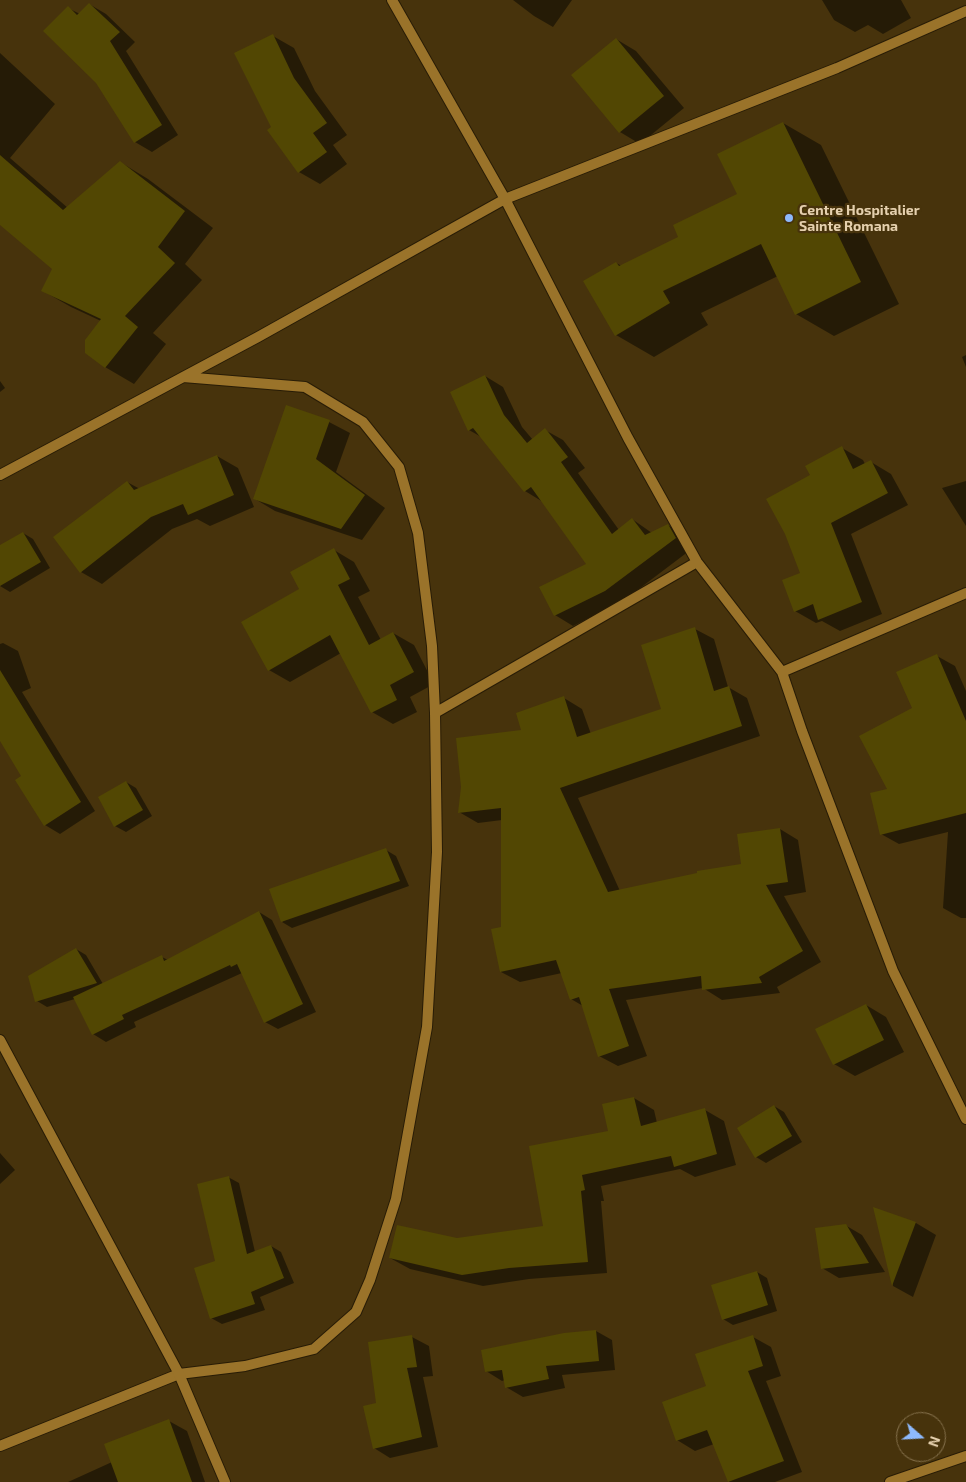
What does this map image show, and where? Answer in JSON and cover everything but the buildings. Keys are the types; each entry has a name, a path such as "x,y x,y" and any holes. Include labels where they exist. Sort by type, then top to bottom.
{"street":[{"path":"392,0 506,199 628,438 697,562 782,672 802,731 893,971 966,1119"},
{"path":"0,475 267,333 506,199 837,68 966,11"},
{"path":"0,1446 179,1374 245,1366 314,1349 356,1312 370,1280 396,1199 428,1027 437,852 432,646 418,533 399,467 362,422 305,387 183,377"},
{"path":"435,713 697,562"},
{"path":"782,672 966,593"},
{"path":"0,1040 179,1374 225,1482"},
{"path":"890,1482 966,1456"}],"place":[{"name":"Centre Hospitalier Sainte Romana","path":"789,218"}]}
